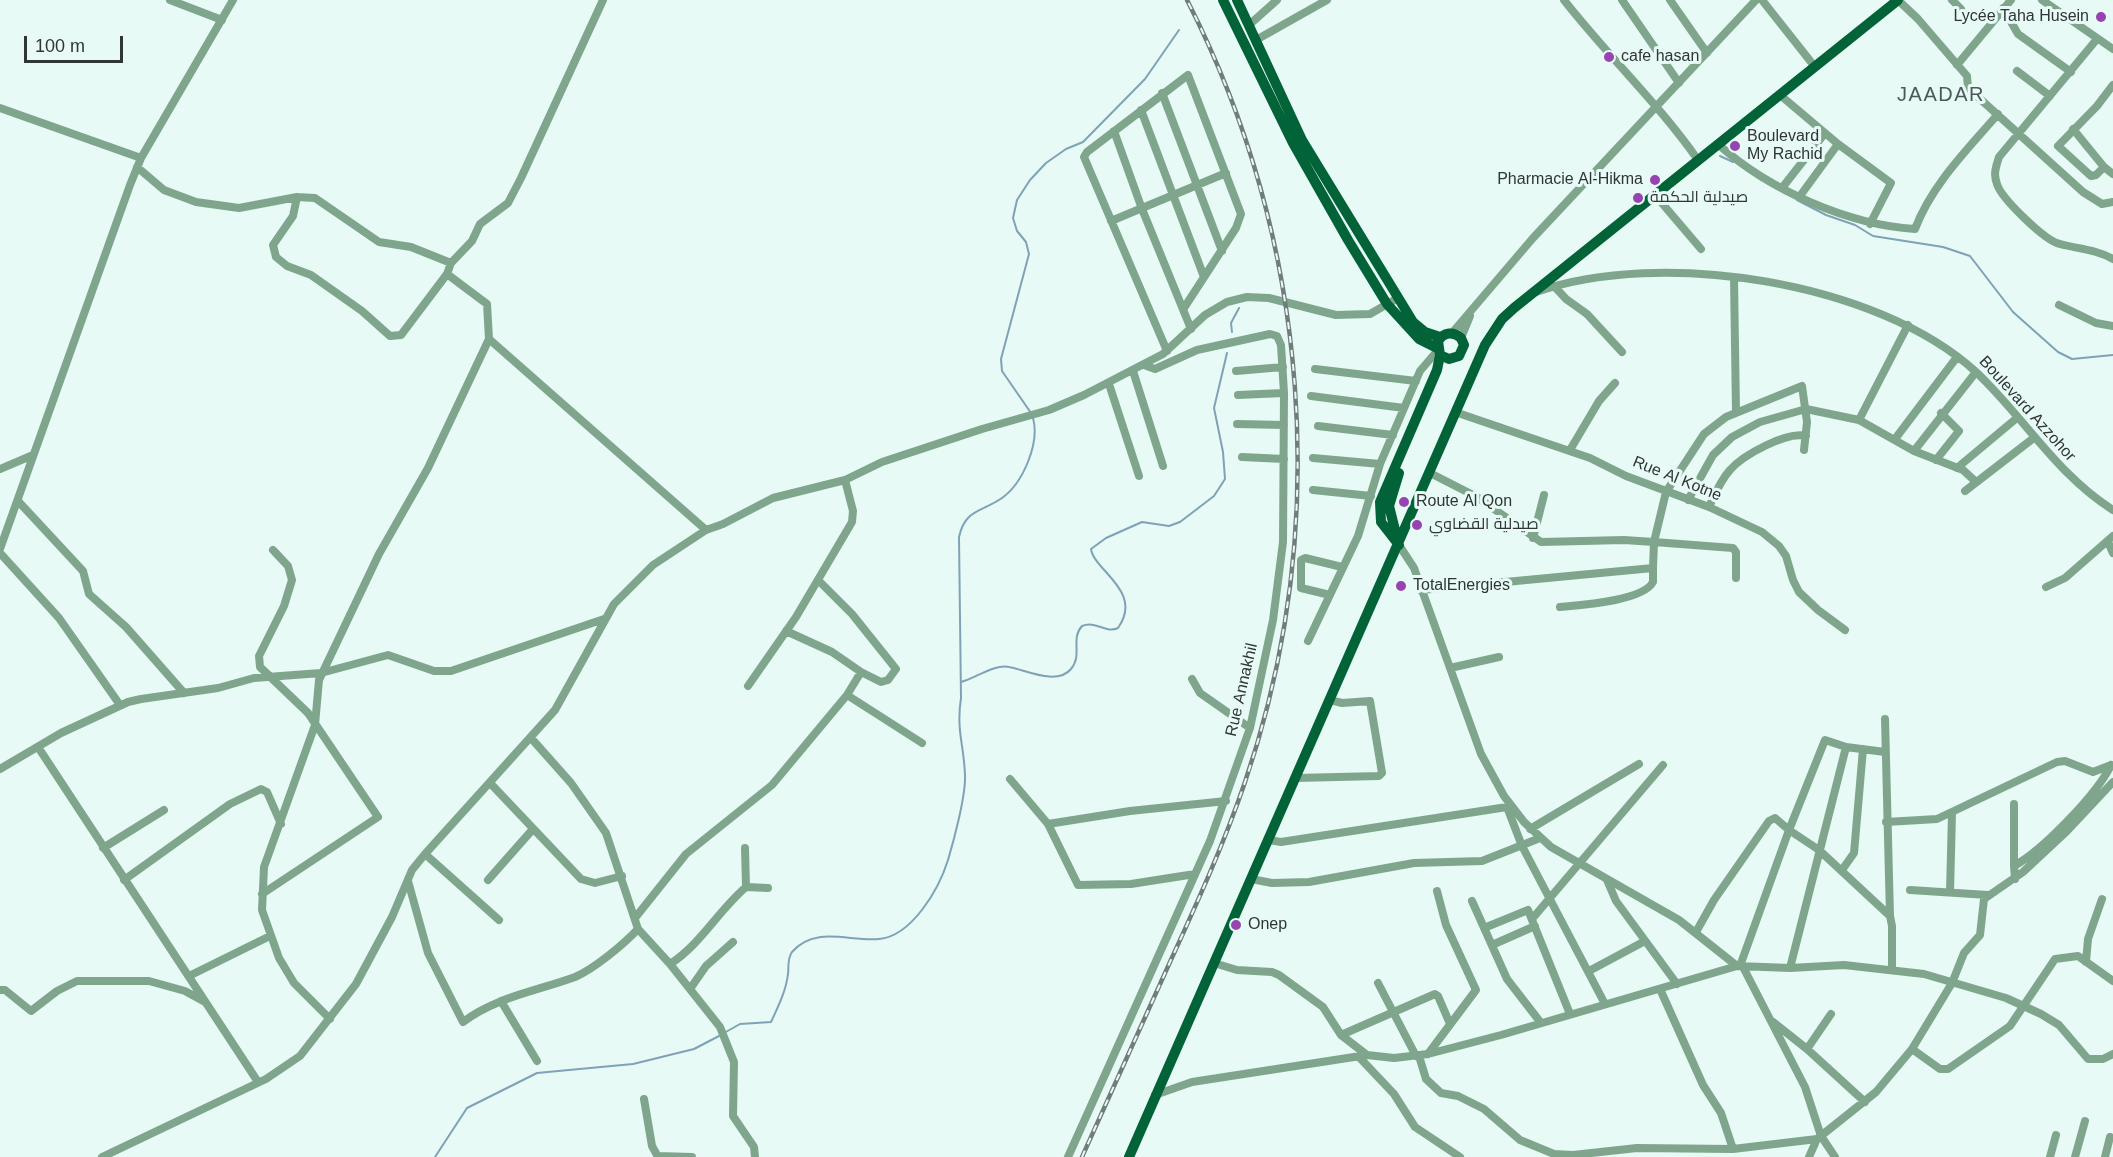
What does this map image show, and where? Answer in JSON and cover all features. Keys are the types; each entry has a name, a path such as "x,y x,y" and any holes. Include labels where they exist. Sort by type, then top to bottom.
{"main road":[{"path":"1223,0 1293,142 1387,304 1419,339 1439,348"},
{"path":"1237,0 1302,140 1413,322 1452,359"},
{"path":"1130,1157 1155,1095 1399,545 1455,412 1485,345 1502,319 1898,0"},
{"path":"1456,335 1464,345 1462,353 1452,359 1443,372 1395,483 1389,506 1399,545 1381,522 1380,502 1437,370 1439,348 1456,335"}],"street":[{"path":"170,0 222,20"},
{"path":"120,705 59,618 0,551 137,167 233,0"},
{"path":"297,197 293,216 273,245 276,257 287,266 311,275 362,311 390,336 401,335 447,274 451,263 471,241 480,224 508,203 603,0"},
{"path":"1248,25 1276,0"},
{"path":"1256,40 1327,0"},
{"path":"1564,0 1599,44 1673,125 1698,160"},
{"path":"1622,0 1679,83"},
{"path":"1670,0 1707,53"},
{"path":"1456,335 1478,303 1533,238 1605,164 1756,0"},
{"path":"1762,0 1815,67"},
{"path":"1898,0 1918,19 1969,78 1968,88 2083,192 2102,204 2113,202"},
{"path":"1952,0 1961,9"},
{"path":"1957,65 2011,0"},
{"path":"2042,0 2113,49"},
{"path":"2003,8 2018,34 2071,72"},
{"path":"2097,39 2019,132 2000,157 1994,173 1997,186 2005,198 2053,241 2088,249 2113,259"},
{"path":"2017,71 2050,96"},
{"path":"1167,351 1084,157 1114,130 1185,75 1190,76 1240,214 1236,228 1184,308"},
{"path":"2104,167 2096,175 2091,176 2058,146 2097,106 2113,85"},
{"path":"1162,93 1199,185 1222,251"},
{"path":"1780,95 1838,144 1891,183 1870,224"},
{"path":"0,108 141,158"},
{"path":"1141,110 1204,277"},
{"path":"1719,145 1746,166 1800,196 1870,224 1916,229 1942,181 1998,114"},
{"path":"2073,129 2104,167 2113,174"},
{"path":"1114,130 1142,209 1191,329"},
{"path":"1782,188 1825,133"},
{"path":"1800,196 1838,144"},
{"path":"137,167 164,190 196,202 239,208 297,197 315,198 379,242 411,247 451,263"},
{"path":"1111,221 1226,173"},
{"path":"1655,195 1701,249"},
{"name":"Boulevard Azzohor","path":"1532,294 1554,286 1654,273 1686,272 1814,292 1908,325 1976,372 2077,485 2113,510"},
{"path":"330,1019 286,971 270,936 262,910 264,867 315,725 316,696 321,673 379,554 428,468 489,339 488,304 447,274"},
{"path":"1734,278 1736,412"},
{"path":"1554,286 1566,299 1587,314 1622,351"},
{"path":"102,1157 115,1154 258,1082 300,1056 356,984 384,934 407,881 425,854 491,784 561,701 604,619 632,584 653,565 706,530 723,525 773,498 845,480 882,462 1025,416 1041,413 1109,384 1167,351 1205,315 1227,302 1247,297 1269,298 1336,315 1370,314 1398,298"},
{"path":"2059,305 2096,323 2113,326"},
{"path":"1858,420 1908,325"},
{"name":"Rue Annakhil","path":"1068,1157 1226,801 1250,728 1273,620 1281,561 1284,393 1280,340 1273,334 1197,350 1155,369 1144,365"},
{"path":"489,339 706,530"},
{"path":"1308,641 1358,536 1380,464 1420,371 1439,348"},
{"path":"1895,439 1957,357"},
{"path":"1236,370 1283,367"},
{"path":"1315,369 1416,381"},
{"path":"1133,371 1163,466"},
{"path":"1914,451 1941,413 1976,372"},
{"path":"1570,450 1599,401 1615,383"},
{"path":"1109,384 1139,476"},
{"path":"1560,607 1605,603 1648,589 1653,582 1654,542 1666,492 1704,434 1736,412 1802,386 1806,409 1804,450"},
{"path":"1238,395 1284,393"},
{"path":"1311,396 1404,408"},
{"path":"1688,500 1713,455 1732,437 1760,422 1806,409 1858,420 1914,451 1957,468 1975,481"},
{"name":"Rue Al Kotne","path":"1455,412 1570,450 1666,492 1709,507 1762,532 1779,546 1786,556 1799,592 1845,630"},
{"path":"1936,460 1959,431 1941,413"},
{"path":"1957,468 2018,417"},
{"path":"1237,424 1284,425"},
{"path":"1318,426 1393,435"},
{"path":"1709,507 1722,481 1738,463 1786,437 1806,436"},
{"path":"1965,491 1975,481 2035,437"},
{"path":"0,470 33,455"},
{"path":"1242,457 1284,459"},
{"path":"1313,458 1380,464"},
{"path":"1430,473 1477,497 1541,542 1624,540 1733,548 1736,552 1736,578"},
{"path":"748,686 819,580 854,519 845,480"},
{"path":"1314,490 1371,496"},
{"path":"1533,538 1544,495"},
{"path":"18,501 83,571 89,594 126,627 184,693"},
{"path":"2111,539 2113,553"},
{"path":"2046,587 2065,578 2111,539"},
{"path":"1399,545 1414,568 1481,754 1508,806 1522,846 1551,897 1605,1004"},
{"path":"262,894 378,817 300,704 261,667 259,656 284,606 292,580 288,566 273,550"},
{"path":"1330,595 1301,588 1301,560 1305,558 1342,567"},
{"path":"1421,590 1653,568"},
{"path":"786,631 832,652 861,672 884,682 896,667 852,614 819,580"},
{"path":"0,769 120,705 141,699 272,677 321,673 388,655 434,671 451,671 604,619"},
{"path":"1450,668 1499,657"},
{"path":"634,918 686,854 772,785 848,694 861,672"},
{"path":"1192,679 1200,693 1250,728"},
{"path":"848,694 922,742"},
{"path":"1296,778 1379,776 1382,773 1370,701 1342,703 1330,700"},
{"path":"1885,719 1886,822 1892,968"},
{"path":"531,738 571,783 606,833 638,929 670,964 720,1028 734,1062 733,1116 754,1147 755,1157"},
{"path":"1740,966 1789,830 1826,740 1846,747 1885,752"},
{"path":"38,747 258,1082"},
{"path":"1790,968 1846,747"},
{"path":"1842,870 1854,853 1863,749"},
{"path":"1886,822 1937,819 2057,762 2065,761 2093,772 2112,763"},
{"path":"2014,866 2049,838 2100,784 2112,763"},
{"path":"1530,829 1639,764"},
{"path":"1492,945 1534,922 1551,897 1663,765"},
{"path":"1010,779 1048,824 1078,885 1131,884 1195,874"},
{"path":"1809,1157 1819,1138 1865,1102 1912,1049 1952,983 1964,953 1980,935 1984,899 1988,894 2015,879 2067,831 2113,782"},
{"path":"491,784 585,882 595,883 622,876"},
{"path":"124,880 230,804 254,791 261,789 267,792 281,824"},
{"path":"1048,824 1130,811 1226,801"},
{"path":"2013,804 2015,879"},
{"path":"1508,806 1539,838 1579,865 1669,914 1740,966 1812,1102 1819,1138 1835,1157"},
{"path":"1269,840 1281,842 1508,806"},
{"path":"103,848 164,810"},
{"path":"1950,892 1952,813"},
{"path":"1696,932 1769,821 1775,818 1819,850 1890,916"},
{"path":"488,880 533,829"},
{"path":"1251,879 1272,883 1309,882 1414,863 1482,861 1539,838"},
{"path":"670,964 689,951 716,916 746,887 746,848"},
{"path":"425,854 499,920"},
{"path":"1607,880 1616,901 1677,984"},
{"path":"407,881 428,953 463,1022 501,1001 577,976 638,929"},
{"path":"746,887 768,888"},
{"path":"1910,890 1988,894"},
{"path":"1421,1055 1450,1024 1476,988 1446,925 1437,891"},
{"path":"2086,962 2088,939 2103,899"},
{"path":"1472,901 1507,979 1541,1023"},
{"path":"1484,928 1525,909 1528,910 1570,1014"},
{"path":"189,976 270,936"},
{"path":"1589,971 1645,941"},
{"path":"690,989 706,966 733,942"},
{"path":"1912,1049 1940,1069 1948,1069 2010,1026 2055,959 2068,955 2078,956 2113,981"},
{"path":"1214,963 1232,969 1279,975 1323,1007 1341,1035 1363,1056 1394,1094 1415,1127 1460,1157"},
{"path":"1155,1095 1192,1082 1336,1062 1363,1056 1394,1058 1421,1055 1740,966 1790,968 1844,965 1892,968 1924,974 1980,989 2023,1005 2059,1025 2088,1059 2099,1060 2113,1054"},
{"path":"0,990 5,990 31,1011 57,991 77,981 148,981 185,991 208,1003"},
{"path":"1378,983 1393,1012 1421,1055 1431,1086 1441,1093 1458,1096 1484,1109 1520,1140 1545,1151 1573,1155 1637,1148 1733,1149 1819,1138"},
{"path":"1660,989 1703,1085 1721,1113 1733,1149"},
{"path":"1341,1035 1436,994 1450,1024"},
{"path":"501,1001 537,1061"},
{"path":"1808,1049 1831,1014"},
{"path":"1770,1020 1808,1049 1865,1102"},
{"path":"644,1099 652,1146 658,1156 692,1157"},
{"path":"2075,1157 2085,1121"},
{"path":"2050,1157 2056,1135"},
{"path":"2105,1157 2109,1137"}],"waterway":[{"path":"1031,413 1002,371 1001,359 1029,254 1026,242 1017,231 1013,218 1017,200 1030,180 1046,163 1066,149 1083,142 1145,79 1179,30"},
{"path":"1720,156 1733,162"},
{"path":"1797,200 1826,215 1855,225 1873,236 1943,247 1970,256 2013,312 2058,352 2072,359 2113,355"},
{"path":"1232,332 1231,323 1239,308"},
{"path":"961,682 991,669 1003,667 1041,676 1065,674 1074,664 1077,636 1082,626 1118,628 1124,615 1125,603 1122,593 1094,557 1091,549 1106,538 1142,522 1169,526 1180,522 1214,496 1225,479 1223,452 1214,408 1227,353"},
{"path":"724,1033 740,1024 771,1022 785,987 790,955 801,944 811,939 833,936 868,939 891,936 913,920 938,884 948,860 965,784 959,719 961,698 959,537 965,521 970,516 995,503 1017,483 1032,450 1035,428 1033,418"},
{"path":"435,1157 467,1108 537,1073 633,1064 694,1049 719,1036"}],"railway":[{"path":"1082,1157 1200,895 1237,805 1273,685 1290,586 1297,486 1295,385 1282,286 1260,188 1228,92 1187,0"}],"place":[{"name":"Lycée Taha Husein","path":"2101,17"},
{"name":"cafe hasan","path":"1609,57"},
{"name":"Boulevard My Rachid","path":"1735,146"},
{"name":"Pharmacie Al-Hikma","path":"1655,180"},
{"name":"صيدلية الحكمة","path":"1638,198"},
{"name":"Route Al Qon","path":"1404,502"},
{"name":"صيدلية القضاوي","path":"1417,525"},
{"name":"TotalEnergies","path":"1401,586"},
{"name":"Onep","path":"1236,925"}],"district":[{"name":"JAADAR","path":"1941,95"}]}
